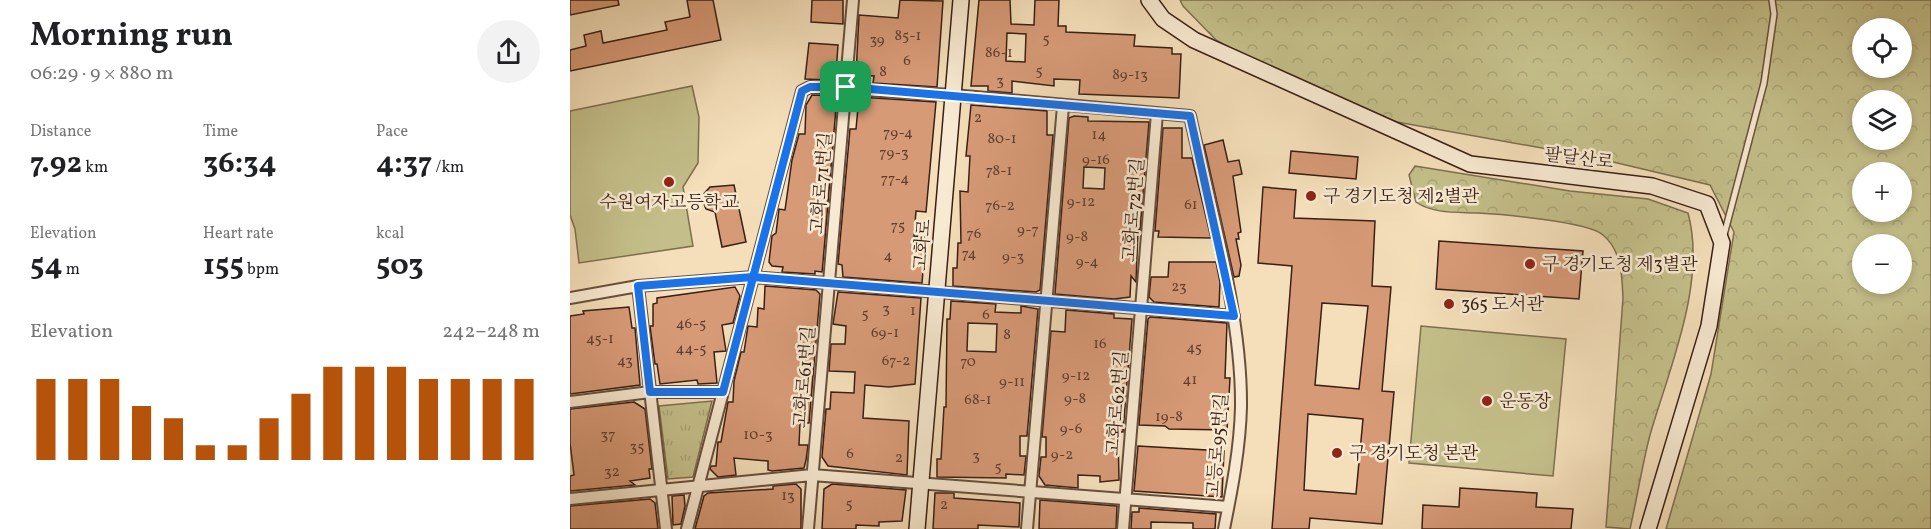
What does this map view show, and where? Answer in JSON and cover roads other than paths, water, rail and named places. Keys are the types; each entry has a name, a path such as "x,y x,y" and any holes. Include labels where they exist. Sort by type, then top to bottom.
{"street":[{"name":"고화로71번길","path":"829,282 853,0"},
{"name":"고화로","path":"917,529 961,0"},
{"name":"팔달산로","path":"1149,0 1163,19 1194,40 1470,164 1652,186 1707,204 1722,243 1709,326 1648,529"},
{"path":"687,529 802,91 810,87 846,87 1157,113"},
{"path":"1027,529 1062,106"},
{"name":"고등로95번길","path":"1157,113 1190,116 1234,316 1241,407 1224,529"},
{"name":"고화로72번길","path":"1141,310 1157,113"},
{"path":"570,298 638,286 753,277 1234,316"},
{"name":"고화로61번길","path":"808,529 829,282"},
{"path":"638,286 666,529"},
{"name":"고화로62번길","path":"1123,529 1141,310"},
{"path":"570,402 650,392 723,392"},
{"path":"570,499 812,474 1228,507"}],"lane":[{"path":"1722,243 1748,153 1764,83 1774,14 1772,0"}],"place":[{"name":"수원여자고등학교","path":"669,182"},
{"name":"구 경기도청 제2별관","path":"1311,196"},
{"name":"구 경기도청 제3별관","path":"1530,264"},
{"name":"365 도서관","path":"1449,304"},
{"name":"운동장","path":"1487,401"},
{"name":"구 경기도청 본관","path":"1337,453"}]}
